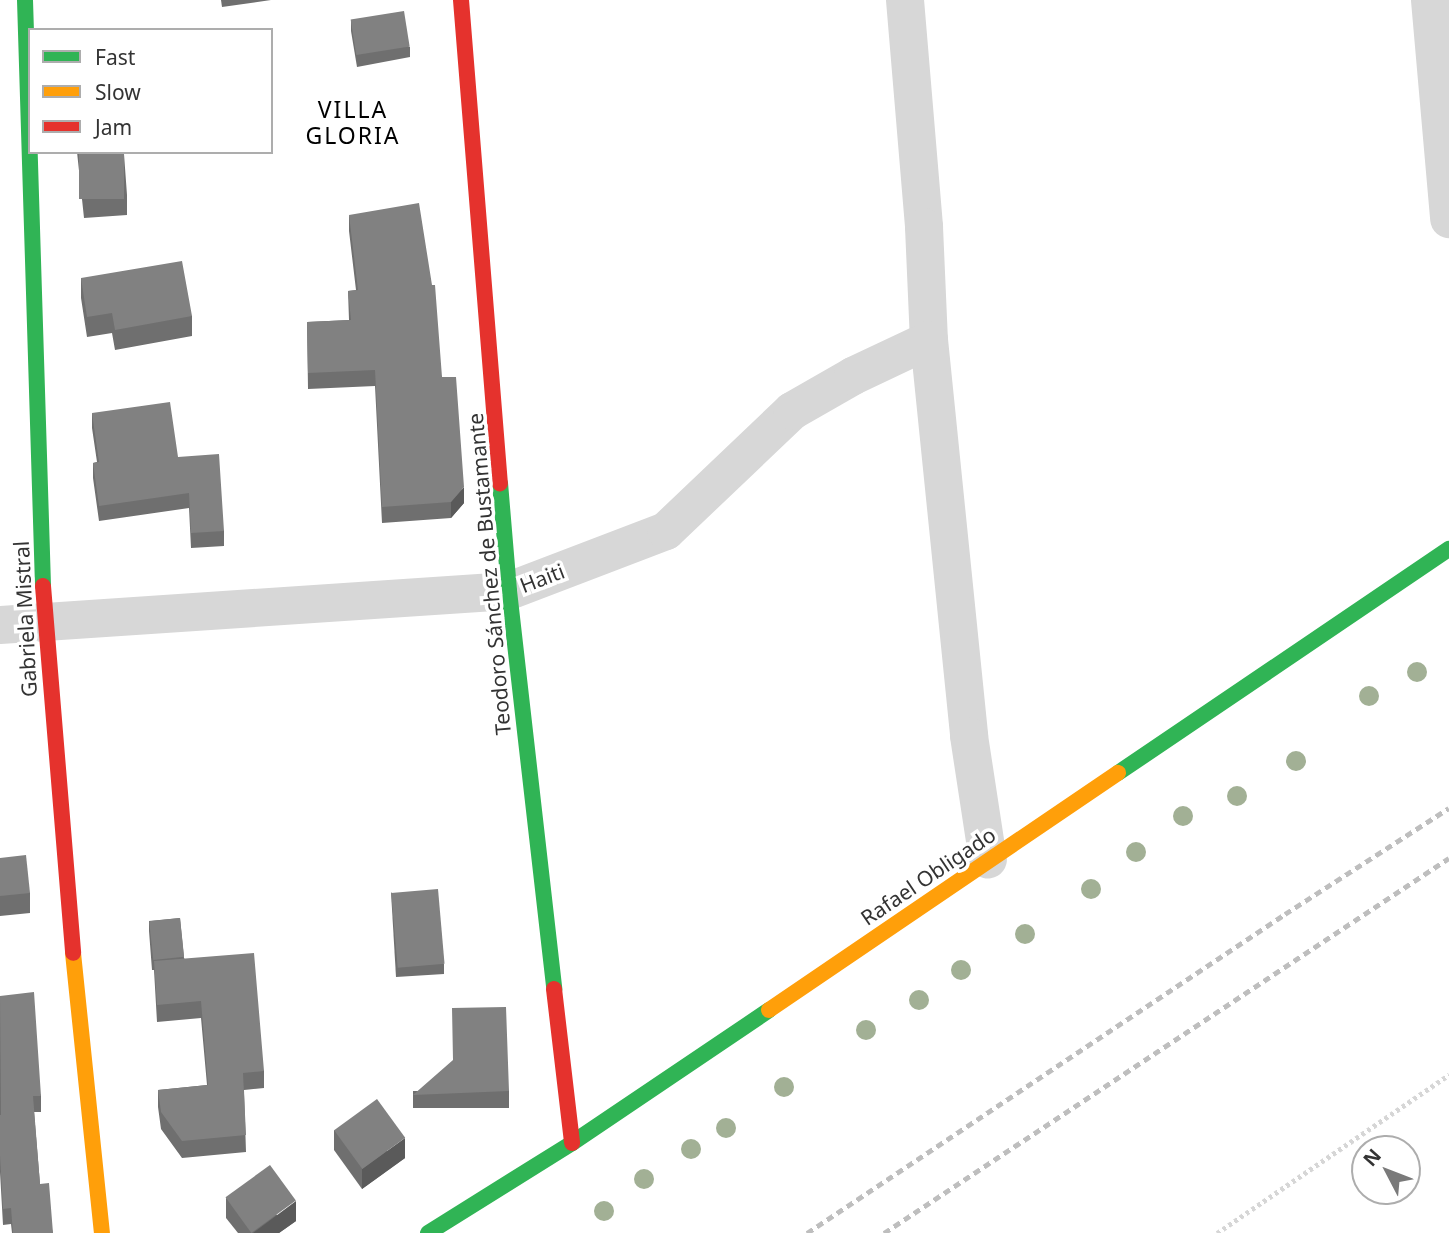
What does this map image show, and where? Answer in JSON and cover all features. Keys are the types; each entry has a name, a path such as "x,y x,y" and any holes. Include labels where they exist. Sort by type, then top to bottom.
{"street":[{"name":"Gabriela Mistral","path":"25,0 28,98"},
{"name":"Teodoro Sánchez de Bustamante","path":"461,0 509,591 572,1143"},
{"path":"905,0 925,227 929,340 969,736 989,860"},
{"path":"1430,0 1449,219"},
{"name":"Gabriela Mistral","path":"30,154 44,621 79,1026 102,1233"},
{"name":"Haiti","path":"0,625 509,591 666,531 792,411 853,376 929,340"},
{"name":"Rafael Obligado","path":"428,1233 572,1143 1449,549"}],"path":[{"path":"1217,1233 1449,1075"}],"building":[{"path":"404,11 410,47 356,55 351,19"},
{"path":"79,154 124,154 124,199 79,199"},
{"path":"419,203 432,285 435,285 442,377 456,377 464,487 451,502 382,507 375,370 308,373 307,322 351,320 348,291 358,290 349,215"},
{"path":"182,261 192,316 115,330 112,313 87,317 81,278"},
{"path":"170,402 178,457 219,454 224,531 191,533 189,493 99,506 93,463 99,462 92,413"},
{"path":"26,855 30,893 0,896 0,858"},
{"path":"438,889 445,964 398,968 391,893"},
{"path":"180,918 184,957 153,960 149,921"},
{"path":"254,953 264,1071 243,1073 246,1135 182,1141 161,1112 158,1090 208,1085 201,1001 157,1005 154,961"},
{"path":"34,992 41,1096 33,1096 40,1184 49,1183 53,1233 13,1233 11,1208 3,1209 0,1156 0,996"},
{"path":"506,1007 509,1091 413,1095 453,1060 452,1008"},
{"path":"377,1099 405,1138 362,1169 334,1130"},
{"path":"270,1165 296,1201 251,1233 226,1197"}],"railway":[{"path":"807,1233 1285,914 1449,808"},
{"path":"884,1233 1449,858"}],"traffic: fast":[{"path":"25,0 28,98"},
{"path":"30,154 43,586"},
{"path":"500,483 509,591 554,989"},
{"path":"1118,773 1449,549"},
{"path":"428,1233 572,1143 769,1010"}],"traffic: slow":[{"path":"769,1010 1118,773"},
{"path":"73,953 102,1233"}],"traffic: jam":[{"path":"461,0 500,483"},
{"path":"43,586 73,953"},
{"path":"554,989 572,1143"}],"district":[{"name":"VILLA GLORIA","path":"353,122"}]}
